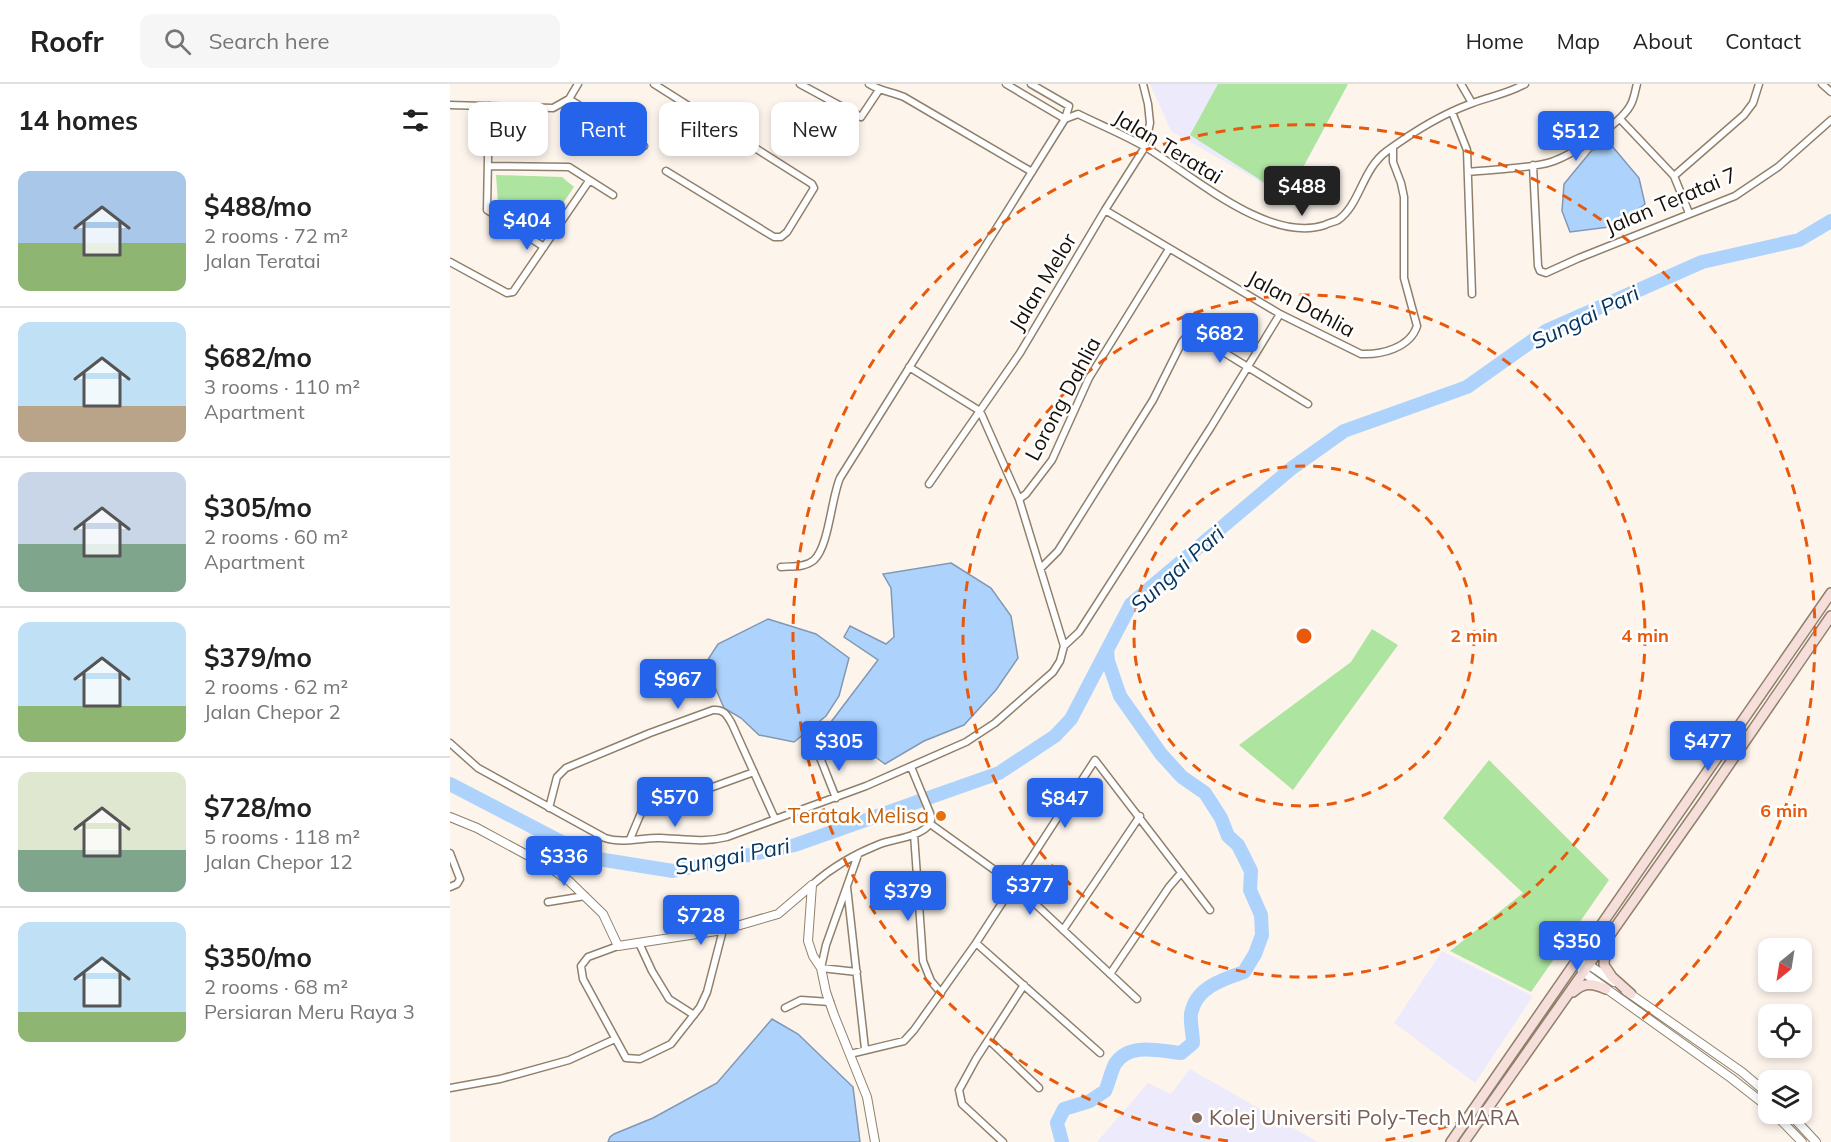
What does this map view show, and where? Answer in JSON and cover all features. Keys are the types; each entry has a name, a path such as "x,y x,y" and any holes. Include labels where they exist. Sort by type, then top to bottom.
{"main road":[{"path":"1450,1142 1831,593"},
{"path":"1464,1142 1831,617"},
{"path":"1606,940 1603,954 1604,965 1631,994"},
{"path":"1561,1005 1582,985 1589,983 1606,989"}],"street":[{"path":"548,108 553,108 568,99 578,84"},
{"path":"654,84 813,185 814,188 787,232 781,237 774,237 666,171"},
{"path":"800,84 861,117 879,90"},
{"path":"868,84 879,90 894,92 906,98 1032,172"},
{"path":"1006,84 1065,119"},
{"path":"781,567 800,566 813,561 823,545 840,478 1065,119 1069,106 1031,84"},
{"name":"Jalan Melor","path":"929,484 1020,353 1145,147 1150,123 1143,84"},
{"path":"1461,84 1472,103"},
{"name":"Jalan Teratai","path":"1065,119 1078,114 1145,147 1229,202 1263,219 1303,229 1338,220 1354,201 1372,165 1393,147 1434,120 1472,103 1509,93 1525,84"},
{"path":"1468,172 1552,162 1575,150 1620,119 1632,104 1637,84"},
{"path":"1674,176 1744,115 1753,103 1758,84"},
{"path":"1822,84 1831,92"},
{"path":"568,99 573,102"},
{"path":"450,105 468,105"},
{"path":"1452,112 1466,145 1472,294"},
{"path":"1620,119 1674,176 1689,213"},
{"name":"Jalan Teratai 7","path":"1533,165 1539,266 1542,272 1550,272 1579,258 1735,196 1778,167 1831,120"},
{"name":"Jalan Dahlia","path":"1105,210 1280,315 1361,354 1375,355 1386,352 1409,339 1417,326 1404,278 1404,197 1393,162 1393,147"},
{"path":"488,156 487,210 544,247"},
{"path":"488,166 569,167 613,195"},
{"path":"450,262 507,293 511,293 589,181"},
{"name":"Lorong Dahlia","path":"1019,499 1026,494 1052,460 1089,378 1169,249"},
{"path":"1064,646 1079,632 1205,437 1280,315"},
{"path":"1041,568 1059,551 1153,400 1182,342 1188,335 1194,334 1308,404"},
{"path":"450,743 478,768 605,838 616,841 661,838 703,842 836,798 966,742 987,729 1053,672 1060,661 1064,646 1019,499 980,411 909,368"},
{"path":"549,808 557,777 566,768 650,733 713,710 721,710 725,713 775,819"},
{"path":"819,755 836,798"},
{"path":"850,1054 904,1041 914,1030 976,943 1095,760 1210,910"},
{"path":"911,766 930,813 930,823"},
{"path":"630,840 641,813 754,772"},
{"path":"1063,930 1140,816"},
{"path":"450,817 477,828 549,867 603,914 618,946"},
{"path":"930,823 1014,884 1137,999"},
{"path":"723,930 707,992 694,1015 671,1044 640,1059 626,1058 583,979 581,966 588,957 618,946 723,930 778,914 829,871 878,845 914,834 930,823"},
{"path":"914,834 923,961 931,981 941,993"},
{"path":"450,853 460,879 450,888"},
{"path":"821,968 826,945 858,855"},
{"path":"1110,974 1168,887 1181,873"},
{"path":"812,885 808,941 813,956 821,968 830,1002 867,1097 875,1142"},
{"path":"847,887 865,1049"},
{"path":"548,902 585,896"},
{"path":"639,943 651,970 669,999 694,1015"},
{"path":"976,943 1100,1053"},
{"path":"1576,962 1631,994 1758,1086"},
{"path":"821,968 858,972"},
{"path":"1586,969 1606,989 1758,1099"},
{"path":"1003,1142 962,1104 959,1095 962,1082 1024,986"},
{"path":"785,1008 801,1000 830,1002"},
{"path":"450,1088 500,1079 569,1060 615,1039"},
{"path":"989,1040 1039,1088"},
{"path":"1785,1124 1802,1142"},
{"path":"1799,1124 1816,1142"}],"shaded area":[{"path":"1150,84 1348,84 1287,197 1171,131"},
{"path":"1442,951 1533,996 1475,1083 1394,1023"},
{"name":"Kolej Universiti Poly-Tech MARA","path":"1190,1069 1318,1142 1097,1142 1148,1083 1171,1094"}],"green space":[{"path":"1218,84 1348,84 1287,197 1190,135"},
{"path":"496,175 562,177 574,187 542,234 498,204"},
{"path":"1372,629 1398,645 1293,790 1239,745 1351,662"},
{"path":"1489,760 1609,880 1531,992 1450,951 1523,893 1443,818"}],"water":[{"path":"1612,146 1639,178 1645,204 1617,226 1570,232 1562,211 1564,184 1592,150"},
{"path":"951,563 991,588 1011,616 1018,658 996,690 964,725 924,741 885,764 866,750 858,728 832,738 828,726 878,660 844,637 850,626 886,644 894,637 891,588 883,574"},
{"path":"768,619 816,634 849,658 839,696 826,716 794,742 759,735 741,718 724,708 705,664 718,644"},
{"path":"772,1019 798,1034 853,1087 860,1142 608,1142 614,1134 653,1118 717,1083"}],"waterway":[{"name":"Sungai Pari","path":"450,784 592,858 673,871 795,845 999,773 1055,736 1071,719 1131,604 1292,468 1344,431 1467,387 1546,331 1702,262 1799,240 1831,221"},
{"path":"1062,1142 1057,1123 1064,1109 1090,1101 1105,1091 1115,1064 1121,1057 1136,1050 1181,1053 1193,1043 1191,1014 1198,997 1211,986 1244,972 1255,954 1262,935 1261,915 1250,890 1251,871 1238,845 1228,836 1221,818 1205,793 1182,777 1161,754 1120,696 1108,661 1107,650"}],"place":[{"name":"Teratak Melisa","path":"941,816"},
{"name":"Kolej Universiti Poly-Tech MARA","path":"1197,1118"}]}
